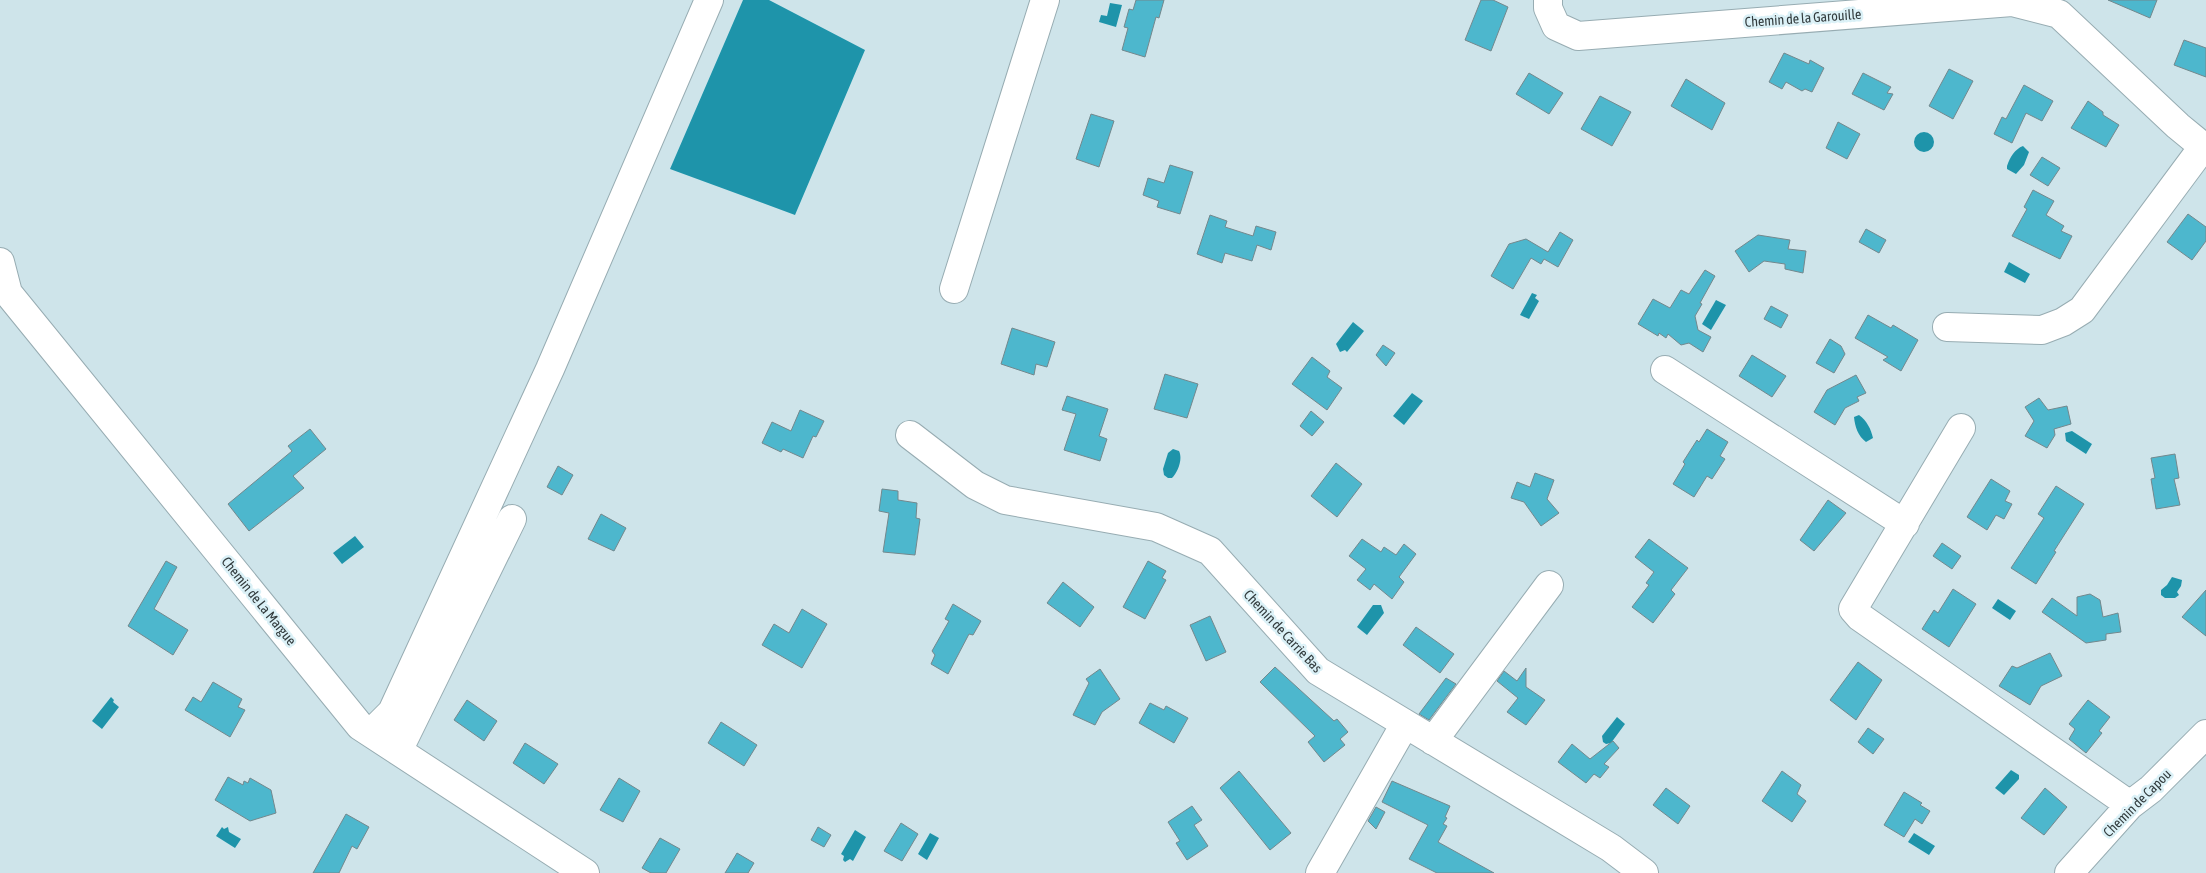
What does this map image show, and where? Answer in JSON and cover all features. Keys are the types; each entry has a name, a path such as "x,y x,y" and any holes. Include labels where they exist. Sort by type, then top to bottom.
{"street":[{"path":"371,733 392,712 550,369 709,0"},
{"path":"954,289 1045,0"},
{"name":"Chemin de la Garouille","path":"1548,0 1548,8 1556,26 1578,36 2012,2 2059,14 2205,148"},
{"path":"1947,327 2042,330 2063,322 2082,310 2205,148"},
{"name":"Chemin de La Margue","path":"0,262 4,296 360,726 585,873"},
{"path":"1665,370 1905,524"},
{"path":"1961,428 1853,609 1860,617 2130,805"},
{"name":"Chemin de Carrie Bas","path":"910,435 975,485 1004,500 1156,527 1210,551 1318,671 1611,848 1644,873"},
{"path":"398,751 512,519"},
{"path":"1433,741 1549,585"},
{"path":"1320,873 1405,724"},
{"name":"Chemin de Capou","path":"2069,873 2130,805 2151,789 2206,734"}],"water":[{"path":"743,0 769,0 865,50 795,215 670,169"},
{"path":"1110,3 1122,5 1116,27 1099,22 1101,15 1107,16"},
{"path":"1924,132 1931,135 1934,142 1931,149 1924,152 1917,149 1914,142 1917,135"},
{"path":"2023,146 2029,152 2024,165 2016,174 2007,169 2007,166 2013,154"},
{"path":"2009,262 2030,274 2025,283 2004,272"},
{"path":"1532,293 1537,295 1535,298 1539,301 1529,319 1520,315"},
{"path":"1716,300 1726,305 1711,330 1702,324"},
{"path":"1353,322 1364,331 1347,352 1345,350 1340,352 1336,344"},
{"path":"1412,393 1423,401 1404,425 1393,416"},
{"path":"1859,415 1870,428 1873,438 1866,442 1859,434 1855,424 1854,417"},
{"path":"2072,431 2092,444 2086,454 2066,441 2065,433"},
{"path":"1173,449 1179,451 1180,461 1178,469 1172,478 1168,478 1164,475 1163,469 1168,453"},
{"path":"355,536 364,547 342,564 333,553"},
{"path":"2172,577 2182,580 2177,592 2179,595 2175,598 2165,598 2161,595 2161,590"},
{"path":"1998,599 2016,611 2010,620 1992,608"},
{"path":"1373,605 1381,605 1384,613 1367,635 1357,627"},
{"path":"111,697 114,700 113,702 119,707 102,729 92,721"},
{"path":"1617,717 1625,724 1611,743 1606,744 1603,742 1602,736"},
{"path":"2011,770 2019,775 2019,779 2004,795 1995,788"},
{"path":"222,827 224,829 228,827 229,832 241,839 235,848 216,836"},
{"path":"855,830 866,837 853,861 850,859 845,862 843,860 844,856 841,854"},
{"path":"930,833 939,838 927,860 918,854"},
{"path":"1914,833 1935,846 1929,855 1908,842"}],"building":[{"path":"1136,0 1164,0 1159,18 1156,17 1145,57 1122,50 1128,28 1124,27 1129,9 1133,10"},
{"path":"1481,0 1493,0 1508,7 1491,51 1465,40"},
{"path":"2108,0 2157,0 2150,18"},
{"path":"2184,40 2206,48 2206,77 2174,65"},
{"path":"1784,53 1809,64 1810,60 1824,68 1812,92 1805,89 1802,91 1786,82 1782,89 1769,82"},
{"path":"1949,69 1973,81 1953,119 1929,106"},
{"path":"1529,73 1563,93 1549,114 1516,94"},
{"path":"1863,73 1891,87 1887,93 1893,94 1884,110 1852,94"},
{"path":"1686,79 1725,103 1712,130 1671,106"},
{"path":"2024,85 2053,101 2042,121 2026,113 2012,143 1994,134 2002,117 2006,119"},
{"path":"1600,96 1631,112 1612,146 1581,129"},
{"path":"2088,101 2103,112 2103,115 2119,125 2106,147 2071,128"},
{"path":"1091,114 1114,121 1099,167 1076,159"},
{"path":"1838,122 1860,134 1847,159 1826,148"},
{"path":"2042,157 2060,168 2048,186 2030,175"},
{"path":"1170,165 1193,172 1180,214 1157,207 1159,201 1143,195 1148,178 1164,183"},
{"path":"2033,190 2054,201 2046,215 2064,226 2061,231 2072,236 2060,259 2012,236 2027,209 2024,207"},
{"path":"2188,214 2206,227 2206,241 2192,260 2167,242"},
{"path":"1210,215 1227,221 1225,227 1253,236 1256,226 1276,232 1271,250 1257,245 1252,261 1225,253 1222,263 1197,254"},
{"path":"1866,229 1886,240 1879,253 1859,242"},
{"path":"1560,232 1573,240 1558,267 1544,259 1541,264 1531,258 1513,289 1491,276 1509,244 1526,239 1548,252"},
{"path":"1758,235 1790,240 1788,249 1806,251 1803,273 1785,269 1785,264 1764,261 1749,272 1735,251"},
{"path":"1705,270 1715,276 1695,316 1698,330 1711,337 1703,352 1689,343 1681,345 1668,334 1666,338 1659,333 1658,336 1638,324 1653,299 1670,308 1681,290 1689,294"},
{"path":"1771,306 1788,315 1781,328 1764,319"},
{"path":"1868,315 1891,328 1893,325 1918,340 1901,371 1883,360 1888,357 1855,338"},
{"path":"1012,328 1055,342 1047,367 1036,364 1034,375 1001,364"},
{"path":"1830,339 1841,346 1845,354 1834,373 1816,363"},
{"path":"1383,345 1395,353 1386,366 1376,355"},
{"path":"1752,355 1786,376 1772,397 1739,376"},
{"path":"1312,357 1330,371 1327,377 1342,388 1327,410 1292,384"},
{"path":"1165,374 1198,384 1187,418 1154,409"},
{"path":"1856,375 1866,393 1857,397 1859,401 1845,408 1835,425 1814,412 1827,390"},
{"path":"1067,396 1108,409 1099,436 1107,439 1100,461 1064,450 1076,414 1062,410"},
{"path":"2039,398 2048,410 2067,406 2071,424 2054,429 2055,435 2047,448 2025,436 2034,421 2025,407"},
{"path":"800,410 824,421 816,437 813,436 803,458 783,449 781,452 762,443 772,422 791,431"},
{"path":"1311,411 1324,422 1312,436 1300,426"},
{"path":"310,429 326,449 293,476 304,488 249,531 228,504 292,451 288,446"},
{"path":"1707,429 1728,442 1720,456 1725,459 1712,479 1707,476 1694,497 1673,484 1685,464 1683,462 1697,440 1699,442"},
{"path":"2175,454 2179,478 2174,479 2180,505 2156,509 2151,479 2155,478 2151,458"},
{"path":"1336,463 1362,484 1337,517 1311,496"},
{"path":"558,466 573,475 562,495 547,487"},
{"path":"1535,473 1554,480 1547,499 1559,513 1541,526 1524,502 1511,498 1517,482 1530,487"},
{"path":"1991,479 2010,491 2005,501 2012,504 2004,519 1996,515 1987,530 1967,517"},
{"path":"2056,486 2084,504 2054,551 2056,552 2036,584 2011,568 2044,518 2038,514"},
{"path":"882,489 898,491 898,500 917,503 916,518 920,519 915,555 883,552 889,513 879,511"},
{"path":"1828,500 1846,513 1814,551 1800,540"},
{"path":"601,514 626,528 614,551 588,539"},
{"path":"1362,539 1381,552 1384,547 1396,555 1404,544 1416,554 1399,577 1404,582 1392,599 1374,584 1370,590 1357,580 1366,569 1349,556"},
{"path":"1649,539 1688,568 1671,590 1675,594 1653,623 1632,607 1649,585 1646,583 1654,572 1635,557"},
{"path":"1942,543 1961,556 1952,569 1933,556"},
{"path":"166,561 177,567 154,609 188,630 173,655 128,626"},
{"path":"1148,561 1166,571 1162,578 1166,580 1145,619 1123,607"},
{"path":"1063,582 1094,607 1080,627 1047,603"},
{"path":"1953,589 1976,604 1949,647 1922,629 1934,610 1938,613"},
{"path":"2206,590 2206,636 2182,617"},
{"path":"2090,594 2100,600 2103,617 2118,613 2121,632 2106,634 2106,640 2086,643 2042,612 2052,598 2077,616 2077,597"},
{"path":"953,604 981,621 973,635 969,634 948,674 931,664 935,655 932,651 949,621 945,619"},
{"path":"802,609 827,624 802,668 762,645 774,624 789,633"},
{"path":"1210,616 1226,652 1206,661 1190,625"},
{"path":"1416,627 1454,654 1440,673 1403,645"},
{"path":"2050,653 2062,676 2041,686 2030,705 1999,686 2012,666 2017,668"},
{"path":"1858,662 1882,680 1856,720 1830,700"},
{"path":"1275,667 1334,721 1337,719 1348,732 1340,739 1345,745 1324,762 1308,742 1315,736 1260,682"},
{"path":"1526,668 1526,687 1545,700 1526,725 1507,712 1518,698 1497,681 1504,671 1517,681"},
{"path":"1100,669 1120,699 1102,712 1095,725 1073,715 1089,683 1086,679"},
{"path":"1446,678 1456,684 1429,720 1419,714"},
{"path":"213,682 242,699 238,707 245,710 230,737 185,710 193,697 201,702"},
{"path":"467,700 497,721 484,741 454,720"},
{"path":"2088,700 2110,717 2099,731 2102,733 2086,753 2069,739 2075,729 2069,724"},
{"path":"1150,703 1164,710 1166,706 1188,718 1174,743 1139,723"},
{"path":"721,722 757,745 744,766 708,743"},
{"path":"1868,728 1884,739 1873,754 1858,742"},
{"path":"1613,741 1619,748 1604,764 1609,767 1600,778 1594,774 1586,783 1558,762 1572,744 1590,759"},
{"path":"525,743 558,764 544,784 513,763"},
{"path":"1239,771 1291,833 1270,850 1220,788"},
{"path":"1782,771 1801,785 1797,794 1806,801 1792,822 1762,801"},
{"path":"228,777 243,785 244,781 248,783 250,778 271,790 276,813 250,821 215,800"},
{"path":"619,778 640,791 623,822 600,810"},
{"path":"1392,781 1450,806 1445,817 1447,818 1443,824 1447,826 1438,842 1494,873 1437,873 1409,859 1428,825 1382,802"},
{"path":"1666,788 1690,806 1678,824 1653,805"},
{"path":"2045,788 2067,807 2044,835 2021,818"},
{"path":"1904,792 1922,803 1920,805 1930,811 1922,824 1915,819 1904,837 1884,825"},
{"path":"1192,806 1202,820 1194,825 1208,846 1187,860 1176,843 1180,841 1168,822"},
{"path":"1376,807 1385,812 1376,829 1368,821"},
{"path":"346,814 369,827 357,849 352,846 339,873 313,873"},
{"path":"901,823 918,834 902,861 884,851"},
{"path":"818,827 831,835 824,847 811,840"},
{"path":"660,838 680,849 666,873 651,873 642,868"},
{"path":"737,853 754,863 748,873 725,873"}]}
